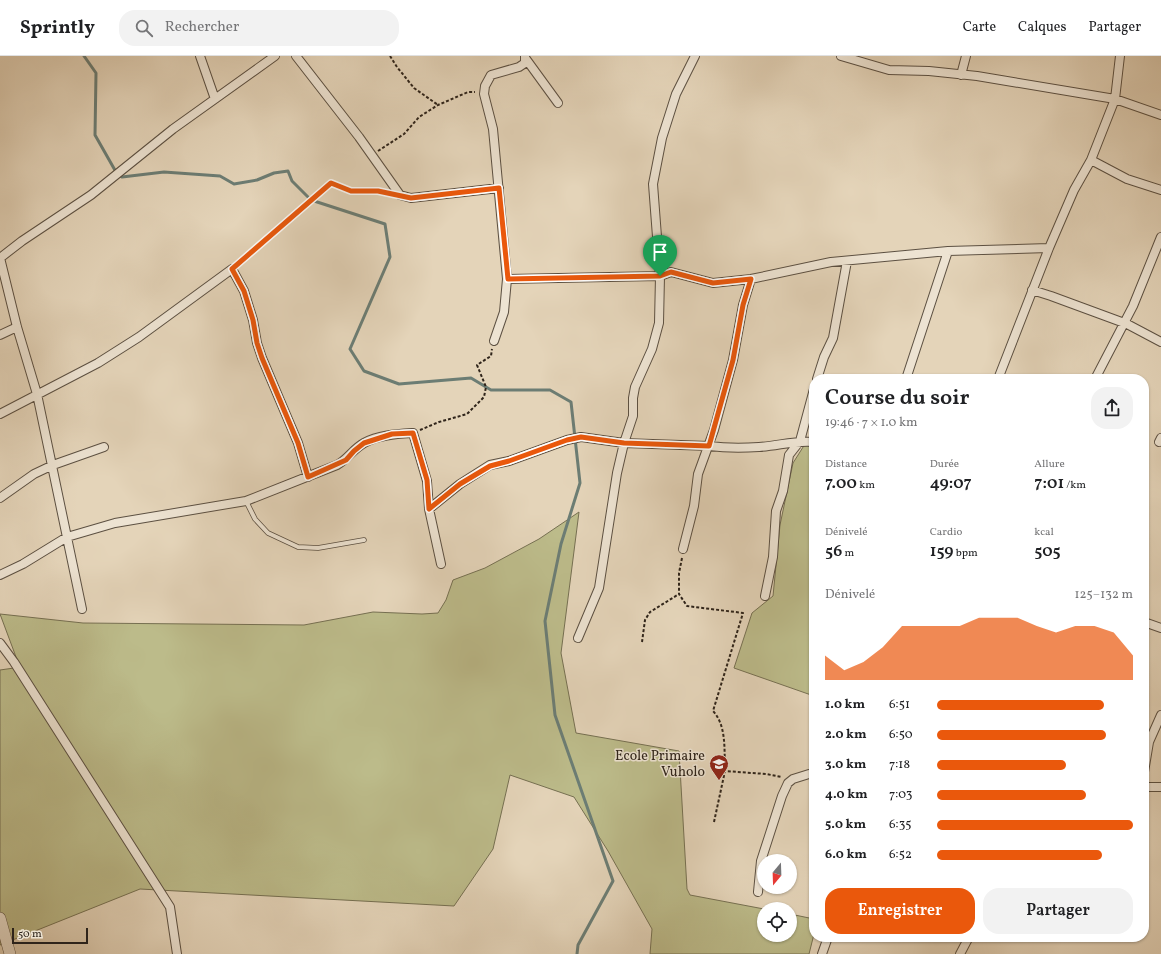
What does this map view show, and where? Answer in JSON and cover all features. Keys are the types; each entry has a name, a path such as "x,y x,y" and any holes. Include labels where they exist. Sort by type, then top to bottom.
{"street":[{"path":"200,56 215,99"},
{"path":"82,609 37,394 0,258 22,241 91,195 173,129 275,56"},
{"path":"296,56 372,155 400,195 411,198 499,188"},
{"path":"578,638 599,588 617,473 624,443 633,416 633,398 635,387 652,349 659,324 660,276 653,184 662,138 676,94 695,56"},
{"path":"841,56 889,70 929,71 978,76 1115,99 1161,115"},
{"path":"961,75 966,56"},
{"path":"1000,374 1048,248 1074,190 1091,160 1115,99 1120,56"},
{"path":"494,341 504,312 508,279 493,129 484,94 485,86 491,75 520,67 525,63 525,57"},
{"path":"525,57 558,103"},
{"path":"1091,160 1127,179 1161,190"},
{"path":"1098,374 1133,306 1161,236"},
{"path":"508,279 660,276 671,272 713,283 751,279 831,262 948,251 1048,248"},
{"path":"908,374 948,251"},
{"path":"819,374 824,357 833,338 847,261"},
{"path":"0,414 98,362 139,337 232,269 244,291 262,358 298,443 308,477"},
{"path":"683,549 694,506 698,474 709,446 733,360 743,305 751,279"},
{"path":"1032,290 1124,323 1161,342"},
{"path":"0,335 18,327"},
{"path":"765,596 774,557 776,510 783,491 789,455 800,441 809,407"},
{"path":"0,575 23,564 67,537 115,523 246,501 308,477 346,460 364,443 392,434 413,433 427,480 429,509 440,564"},
{"path":"429,509 460,484 490,466 509,461 554,444 581,437 624,443 709,446 723,448 759,447 800,441 809,442"},
{"path":"0,498 34,474 53,465 104,447"},
{"path":"1149,624 1161,628"},
{"path":"0,643 14,662 170,907 177,954"},
{"path":"1149,747 1161,715"},
{"path":"763,854 782,796 788,783 793,779 809,774"},
{"path":"1149,787 1161,787"},
{"path":"0,918 10,954"},
{"path":"822,954 826,942"},
{"path":"960,954 966,942"}],"lane":[{"path":"246,501 255,519 268,533 298,547 318,548 364,540"}],"path":[{"path":"390,56 414,88 438,106"},
{"path":"372,155 404,134 419,117 438,106 468,92 484,94"},
{"path":"232,269 331,183 351,191 378,191 400,195"},
{"path":"413,433 439,422 468,414 484,397 486,387 477,365 491,356 494,341"},
{"path":"683,549 679,573 679,594 686,606 743,613 713,711 718,716 724,739 725,771 714,822"},
{"path":"642,642 644,620 650,612 679,594"},
{"path":"725,771 766,774 793,779"}],"shaded area":[{"path":"805,444 809,444 809,694 734,668 752,613 773,596 780,525 793,463"},
{"path":"579,512 561,653 576,733 679,751 687,889 690,895 757,908 757,942 797,942 797,915 809,918 809,942 812,942 809,954 650,954 652,929 608,851 574,797 510,775 493,849 454,906 140,889 0,945 0,670 14,668 19,665 0,614 83,623 304,625 373,612 422,614 438,613 446,600 453,580 485,568 539,539"}],"waterway":[{"path":"84,56 96,73 95,135 116,172 122,177 164,172 220,176 234,184 257,180 274,173 288,171 292,181 311,200 385,224 390,257 350,349 364,371 399,384 471,378 491,390 550,390 571,402 580,483 561,544 545,621 555,715 613,881 578,945 577,954"}],"place":[{"name":"Ecole Primaire Vuholo","path":"719,781"}],"route":[{"path":"331,183 351,191 378,191 411,198 499,188 508,279 660,276 671,272 713,283 751,279 743,305 733,360 709,446 624,443 581,437 567,440 509,461 490,466 473,474 429,509 427,480 413,433 392,434 364,443 346,460 308,477 298,443 262,358 244,291 232,269 331,183"}]}
